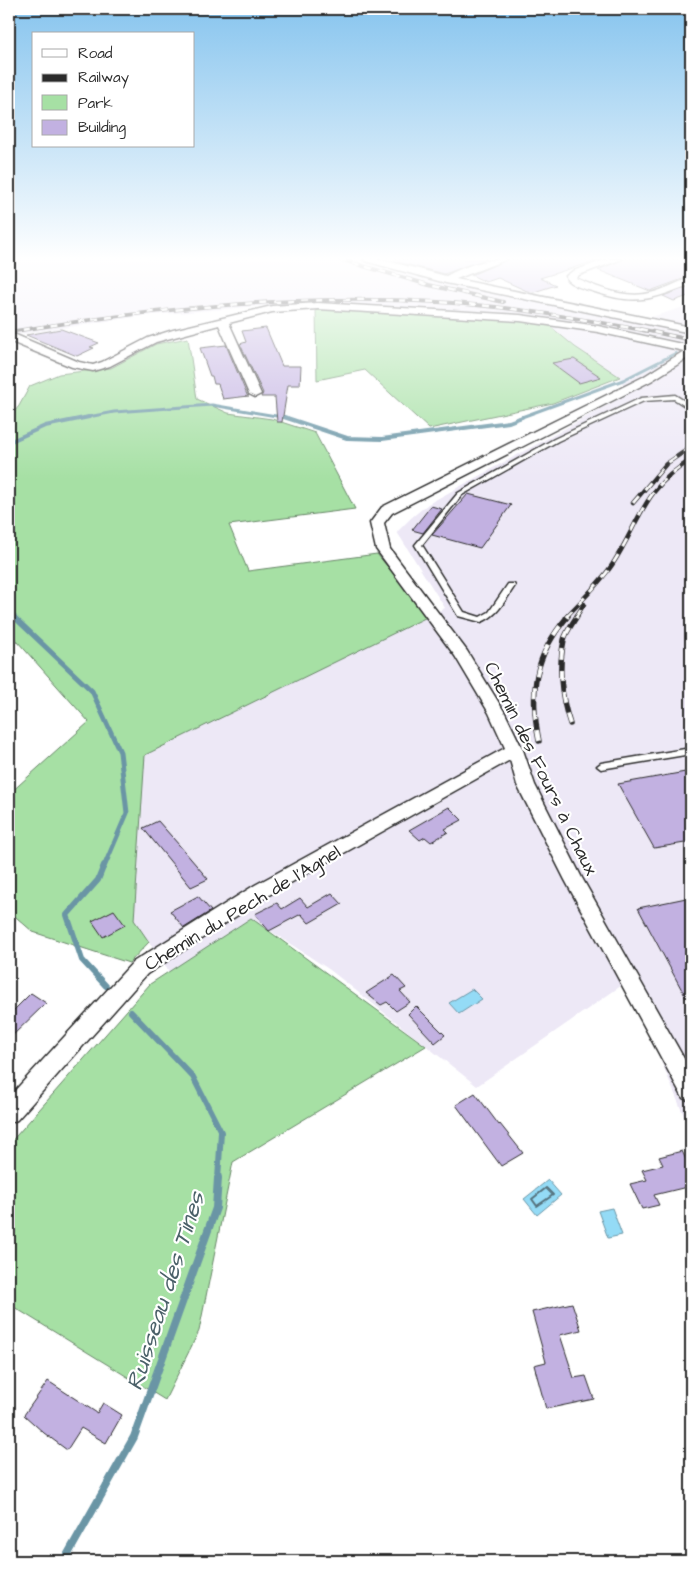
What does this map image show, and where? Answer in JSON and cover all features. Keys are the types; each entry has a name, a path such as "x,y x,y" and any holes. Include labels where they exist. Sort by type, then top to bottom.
{"street":[{"path":"9,338 12,337 76,365 93,368 106,364 152,340 181,332"},
{"path":"228,332 256,394"},
{"path":"612,332 691,350"},
{"name":"Chemin des Fours à Chaux","path":"691,350 647,379 386,510 377,523 383,550 462,654 497,713 515,750 526,785 570,871 691,1091"},
{"name":"Chemin du Pech de l'Agnel","path":"9,1113 140,968 262,890 515,750"}],"lane":[{"path":"511,586 492,614 481,620 461,614 418,545 460,494 556,440 644,399 675,397 691,408"},
{"path":"601,766 691,751"}],"shaded area":[{"path":"9,332 34,332 9,336"},
{"path":"557,332 691,332 691,1133 628,981 477,1086 330,970 251,918 170,973 134,920 136,853 145,755 445,608 397,532 428,504 626,395 620,377 575,347"}],"green space":[{"path":"316,332 557,332 575,347 620,377 553,403 429,429 365,370 317,380"},
{"path":"188,338 197,399 228,413 272,419 315,433 355,509 229,525 248,571 377,554 429,616 145,755 134,920 149,942 129,963 33,932 9,911 9,794 89,722 9,632 9,418 19,406 30,386 59,374 111,368 156,344"},
{"path":"251,918 426,1046 233,1162 199,1331 165,1400 9,1304 9,1144 150,984"}],"water":[{"path":"472,989 482,999 459,1014 449,1003"},
{"path":"548,1180 561,1195 537,1215 524,1199"},
{"path":"612,1208 622,1235 608,1238 598,1211"}],"building":[{"path":"42,332 70,332 99,343 90,347 94,348 77,356 26,335"},
{"path":"242,332 268,332 282,366 301,366 300,385 288,385 282,422 277,422 275,397 261,397 263,393 240,344 246,342"},
{"path":"226,345 249,396 223,399 218,384 214,384 212,376 210,376 200,348"},
{"path":"574,359 601,377 579,383 552,363"},
{"path":"468,494 511,505 480,548 432,535"},
{"path":"431,506 442,509 423,533 412,530"},
{"path":"691,771 691,842 654,848 618,784"},
{"path":"449,807 462,820 445,829 448,832 431,842 425,837 420,840 409,830"},
{"path":"158,821 208,879 191,887 143,828"},
{"path":"332,893 342,904 309,923 301,914 269,931 255,914 277,903 282,909 300,898 308,907"},
{"path":"198,896 211,911 184,928 170,911"},
{"path":"691,897 691,1007 638,908"},
{"path":"114,910 125,925 103,937 92,921"},
{"path":"394,975 406,988 400,991 410,1002 396,1011 387,1002 381,1005 366,993"},
{"path":"31,993 46,1003 9,1039 9,1015"},
{"path":"416,1006 445,1035 435,1043 408,1014"},
{"path":"475,1093 523,1153 501,1166 456,1105"},
{"path":"682,1151 691,1170 691,1186 654,1195 659,1205 642,1209 630,1184 647,1180 642,1170 663,1165 659,1157"},
{"path":"572,1303 581,1330 560,1335 574,1378 586,1376 594,1399 546,1409 534,1365 546,1362 532,1312"},
{"path":"48,1381 97,1413 103,1403 122,1415 106,1443 81,1428 67,1450 24,1415"}],"waterway":[{"path":"519,418 623,380 676,353"},
{"path":"83,418 114,412 212,405 286,418"},
{"path":"9,442 45,426 89,417"},
{"path":"286,418 347,438 382,439 509,422 522,417"},
{"name":"Ruisseau des Tines","path":"9,612 15,617"},
{"name":"Ruisseau des Tines","path":"13,616 92,691 120,752 127,813 104,867"},
{"name":"Ruisseau des Tines","path":"104,865 98,880 67,915 82,960 106,986"},
{"name":"Ruisseau des Tines","path":"131,1012 193,1077 221,1132 218,1179"},
{"name":"Ruisseau des Tines","path":"64,1561 134,1437 216,1208 218,1178"}],"railway":[{"path":"655,332 691,340"},
{"path":"633,503 666,464 691,447"},
{"path":"566,617 612,565 652,494 662,482 691,460"},
{"path":"576,617 584,604"},
{"path":"539,741 535,706 537,675 548,645 568,616"},
{"path":"570,724 564,703 561,661 565,637 577,616"}]}
